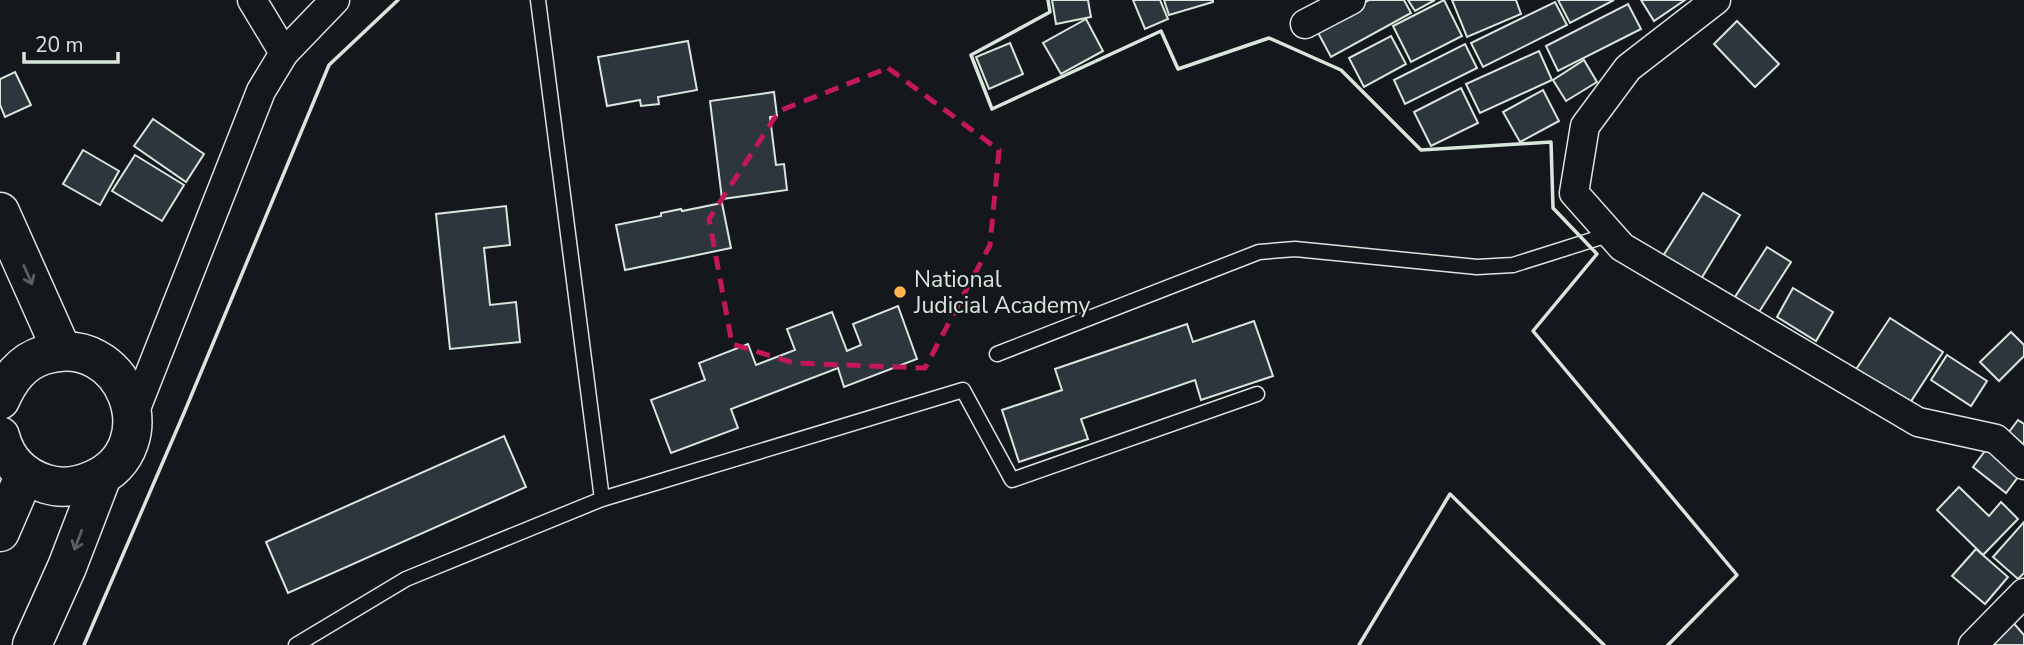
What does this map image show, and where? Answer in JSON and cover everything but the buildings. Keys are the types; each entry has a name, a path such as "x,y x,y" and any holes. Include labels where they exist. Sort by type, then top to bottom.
{"main road":[{"path":"0,212 62,351"},
{"path":"0,436 3,447 16,467 34,480 57,487 80,485 102,476 119,460 130,439 133,416 128,395 118,377 103,363 83,354 62,351 41,356 23,366 1,392"},
{"path":"0,532 26,474"},
{"path":"32,645 67,567 102,476"}],"street":[{"path":"252,0 284,53"},
{"path":"133,416 261,91 284,53 335,0"},
{"path":"1305,24 1351,0"},
{"path":"1716,0 1628,68 1585,126 1574,193 1622,247 1918,422 1996,439 2024,465"},
{"path":"1973,645 2024,593"}],"lane":[{"path":"538,0 602,499"},
{"path":"997,354 1259,252 1295,249 1477,267 1513,265 1611,234"},
{"path":"296,645 406,579 602,499 964,390 1012,480 1257,394"}],"highlighted area":[{"path":"888,68 999,150 990,245 925,368 794,363 732,344 709,219 779,111"}],"wall":[{"path":"84,645 329,65 398,0"},
{"path":"1048,0 1050,12 971,55 992,109 1161,31 1178,69 1269,38 1341,70 1421,150 1551,142 1553,208 1597,254 1533,331 1737,575 1668,645"},
{"path":"1359,645 1450,494 1604,645"}],"place":[{"name":"National Judicial Academy","path":"900,292"}]}
